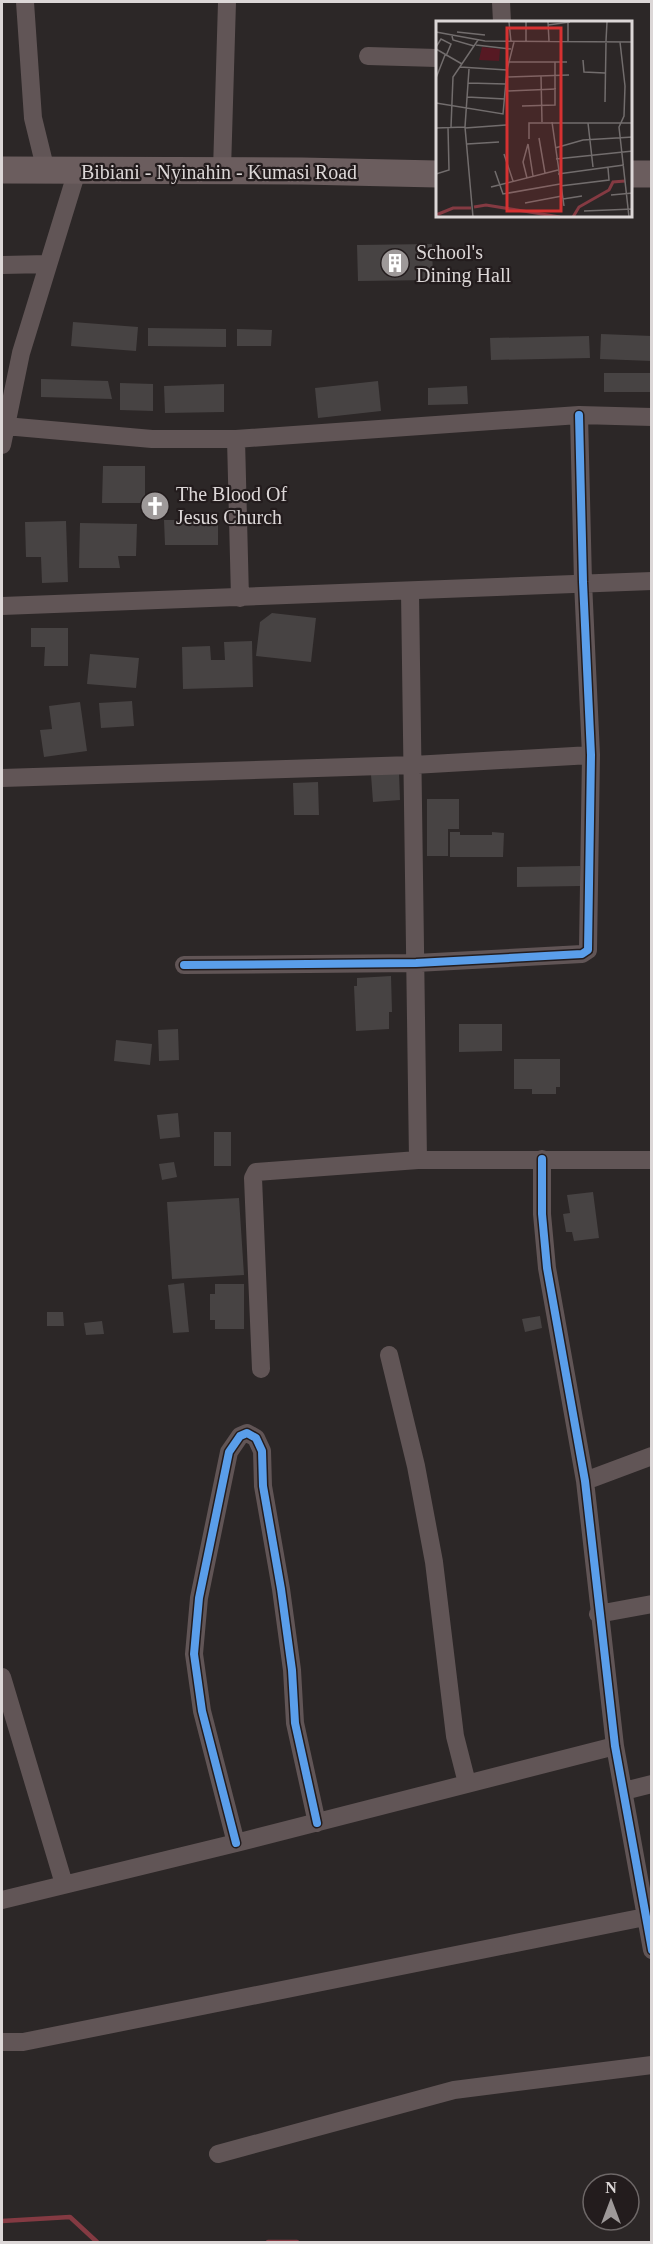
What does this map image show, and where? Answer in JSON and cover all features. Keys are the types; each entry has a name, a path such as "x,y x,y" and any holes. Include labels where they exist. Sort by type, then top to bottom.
{"main road":[{"name":"Bibiani - Nyinahin - Kumasi Road","path":"2,170 222,170 436,174"},
{"path":"632,174 651,174"}],"street":[{"path":"25,2 33,118 46,171"},
{"path":"222,170 227,2"},
{"path":"501,2 502,21"},
{"path":"368,56 436,58"},
{"path":"2,445 21,353 77,171"},
{"path":"2,265 48,264"},
{"path":"5,426 152,439 236,439 579,415 651,417"},
{"path":"184,964 416,963 582,954 588,950 591,756 583,582 579,415"},
{"path":"236,439 240,598"},
{"path":"2,606 651,581"},
{"path":"410,591 418,1160"},
{"path":"2,778 413,765 591,756"},
{"path":"542,1159 542,1214 547,1268 585,1481 598,1614 615,1746 651,1947"},
{"path":"261,1369 254,1174 260,1171 418,1160 651,1160"},
{"path":"389,1355 416,1466 435,1562 455,1736 467,1783"},
{"path":"236,1843 201,1711 194,1654 199,1598 229,1452 240,1436 247,1433 256,1438 262,1451 263,1486 282,1589 295,1723 317,1822"},
{"path":"585,1481 651,1456"},
{"path":"598,1614 651,1604"},
{"path":"2,1677 64,1884"},
{"path":"2,1900 615,1746"},
{"path":"624,1791 651,1784"},
{"path":"2,2042 23,2042 645,1917"},
{"path":"218,2154 454,2090 651,2065"}],"building":[{"name":"School's Dining Hall","path":"432,244 433,280 358,281 357,245"},
{"path":"73,322 138,327 136,351 71,346"},
{"path":"148,328 226,329 226,347 148,346"},
{"path":"237,329 272,330 271,346 237,346"},
{"path":"601,334 652,336 652,361 600,359"},
{"path":"589,336 590,358 491,360 490,338"},
{"path":"604,373 652,373 652,392 604,392"},
{"path":"41,379 108,381 112,399 41,397"},
{"path":"378,381 381,411 318,418 315,388"},
{"path":"120,383 153,384 153,411 120,410"},
{"path":"224,384 224,412 165,413 164,386"},
{"path":"467,386 468,404 428,405 428,388"},
{"path":"103,466 145,466 145,503 102,503"},
{"path":"164,520 218,520 218,545 165,545"},
{"path":"66,521 68,582 42,583 41,557 26,557 25,522"},
{"path":"80,523 137,524 136,556 118,556 120,568 79,568"},
{"path":"272,613 316,618 311,662 256,656 260,622"},
{"path":"31,628 68,628 68,666 44,666 45,647 31,647"},
{"path":"252,641 253,687 183,689 182,647 210,646 211,660 225,660 224,642"},
{"path":"90,654 139,658 136,688 87,684"},
{"path":"132,701 134,726 101,728 99,703"},
{"path":"80,702 87,751 44,757 40,730 52,729 49,706"},
{"path":"399,773 400,800 373,802 371,775"},
{"path":"318,782 319,815 294,815 293,783"},
{"path":"427,799 459,799 459,829 448,829 448,856 427,856"},
{"path":"450,832 460,832 460,835 504,833 503,857 450,857"},
{"path":"580,866 580,886 517,887 517,867"},
{"path":"391,976 392,1012 389,1012 389,1029 356,1031 354,986 357,986 357,978"},
{"path":"459,1024 502,1024 502,1051 459,1052"},
{"path":"178,1029 179,1060 159,1061 158,1030"},
{"path":"116,1040 152,1044 150,1065 114,1061"},
{"path":"514,1059 560,1059 560,1087 556,1087 556,1094 532,1094 532,1089 514,1089"},
{"path":"178,1113 180,1137 160,1139 157,1115"},
{"path":"214,1132 231,1132 231,1166 214,1166"},
{"path":"174,1162 177,1177 162,1180 159,1164"},
{"path":"593,1192 599,1238 574,1241 572,1232 566,1232 563,1214 570,1213 567,1195"},
{"path":"239,1198 244,1275 172,1279 167,1202"},
{"path":"184,1283 189,1332 173,1333 168,1285"},
{"path":"215,1284 244,1284 244,1329 215,1329 215,1320 210,1320 210,1294 215,1294"},
{"path":"47,1312 63,1312 64,1326 47,1326"},
{"path":"540,1316 542,1328 525,1332 522,1319"},
{"path":"102,1321 104,1334 86,1335 84,1323"}],"waterway":[{"path":"2,2221 70,2217 97,2242"},
{"path":"268,2242 297,2242"}],"cycle path":[{"path":"184,965 416,963 582,954 588,950 591,755 583,582 579,415"},
{"path":"542,1159 542,1214 547,1268 585,1481 615,1746 652,1950"},
{"path":"236,1843 202,1711 194,1654 199,1598 229,1452 240,1436 247,1433 256,1438 262,1451 263,1486 292,1670 295,1723 317,1823"}],"place":[{"name":"School's Dining Hall","path":"395,263"},
{"name":"The Blood Of Jesus Church","path":"155,506"}]}
